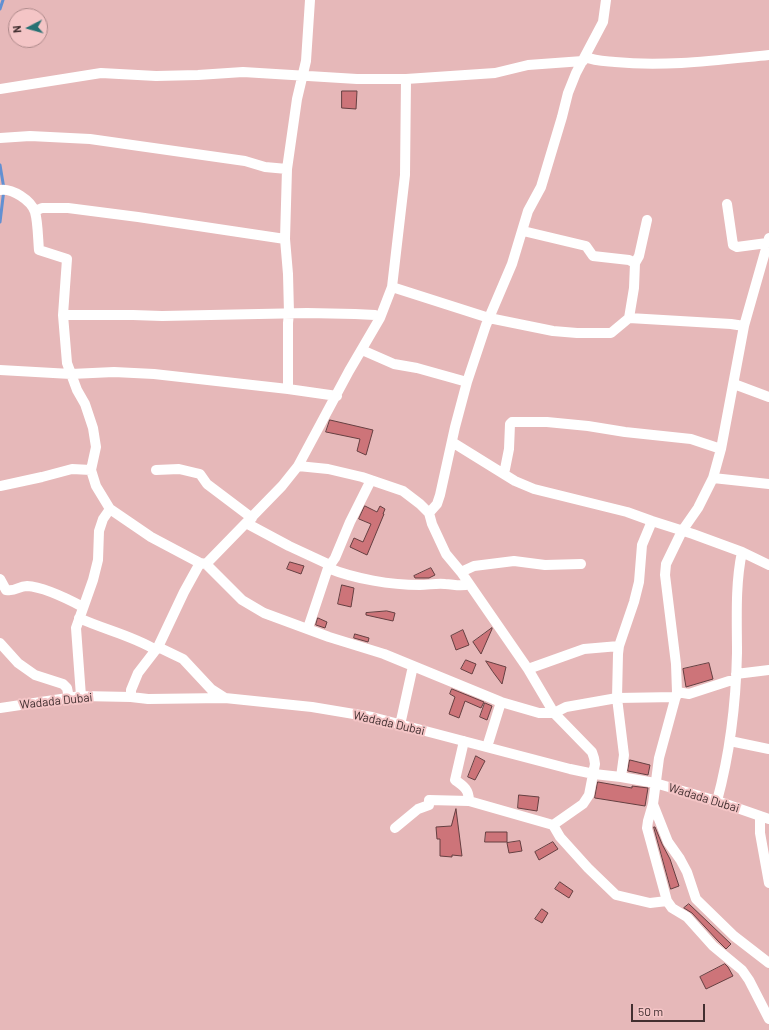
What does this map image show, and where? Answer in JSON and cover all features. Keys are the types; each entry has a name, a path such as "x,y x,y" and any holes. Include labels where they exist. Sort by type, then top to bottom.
{"street":[{"path":"288,389 289,313 285,239 287,169 297,99 306,61 310,0"},
{"path":"429,513 437,504 440,495 467,382 489,318 512,264 528,211 541,186 568,94 576,73 603,22 606,0"},
{"path":"0,89 101,73 156,76 243,72 357,79 406,79 495,74 528,65 584,59 628,64 680,63 769,54"},
{"path":"131,697 131,690 138,673 157,649 203,564 249,521 282,486 298,466 380,318 392,287 406,176 406,79"},
{"path":"0,138 30,136 90,139 245,161 265,167 287,169"},
{"path":"0,190 4,189 15,192 25,199 35,211 39,250 67,259 63,315 67,363 77,390 85,404 93,428 96,447 91,470 96,486 110,509 151,537 203,564 242,600 264,612 328,637 384,654 501,702 539,713 554,713 566,707 617,698 689,694 730,681 735,677 769,670"},
{"path":"727,204 733,245 737,247 768,240 744,326 721,449 713,478 698,508 682,531 666,564 665,574 676,664 676,694 660,758 653,804 647,828 667,901 672,908 687,917 713,946 742,970 749,980 769,1019"},
{"path":"35,211 42,208 68,208 285,239"},
{"path":"392,287 489,318 553,331 611,333 629,318 634,288 635,263 640,250 647,220"},
{"path":"522,232 586,246 593,256 629,260 635,263"},
{"path":"63,315 162,316 289,313 375,315 380,318"},
{"path":"629,318 744,326"},
{"path":"362,350 394,364 418,368 467,382"},
{"path":"0,370 70,374 114,372 154,374 337,396"},
{"path":"734,384 743,386 769,397"},
{"path":"504,474 509,449 510,424 512,422 575,424 691,439 721,449"},
{"path":"452,442 515,481 534,489 627,512 652,522 693,534 742,552 769,565"},
{"path":"298,466 328,469 362,477 403,491 429,513 432,524 446,554 461,572 528,669 554,713 592,752 594,758 594,774 590,795 583,804 553,825"},
{"path":"0,486 72,469 91,470"},
{"path":"156,470 179,469 200,474 206,484 249,521 289,546 329,567 349,575 382,582 421,585 445,584 464,586 469,584"},
{"path":"713,478 769,484"},
{"path":"308,628 329,567 335,558 350,522 371,480"},
{"path":"81,696 76,628 93,580 98,560 100,531 103,519 110,509"},
{"path":"621,776 624,755 617,698 618,646 634,602 639,582 642,544 652,522"},
{"path":"717,801 730,741 735,677 737,592 742,552"},
{"path":"461,572 474,566 514,561 545,565 581,564"},
{"path":"0,579 6,590 12,591 24,586 38,588 83,607"},
{"path":"79,618 96,626 118,632 183,659 211,689 225,698"},
{"path":"0,643 18,663 35,675 63,684 67,688 69,698"},
{"path":"528,669 584,649 618,646"},
{"path":"400,725 413,666"},
{"name":"Wadada Dubai","path":"0,708 81,696 155,699 225,698 312,707 372,717 594,774 621,776 655,783 717,801 764,817"},
{"path":"487,746 501,702"},
{"path":"464,741 455,780 469,792 469,801"},
{"path":"730,741 769,749"},
{"path":"395,828 418,809 429,804 429,800 469,801 553,825 560,837 616,895 650,903 667,901"},
{"path":"653,804 668,842 687,872 696,899 734,936 769,963"},
{"path":"764,817 760,833 769,883"}],"building":[{"path":"342,91 357,91 356,109 342,108"},
{"path":"330,420 373,430 366,455 357,451 360,439 326,432"},
{"path":"365,506 377,512 380,506 385,509 367,555 350,547 354,538 363,542 371,524 359,519"},
{"path":"290,562 304,566 301,574 287,569"},
{"path":"431,568 435,575 429,578 415,578 414,576"},
{"path":"342,585 354,588 351,607 338,604"},
{"path":"387,611 395,613 393,621 366,615 366,613"},
{"path":"318,618 327,622 325,628 316,625"},
{"path":"492,629 481,654 473,642"},
{"path":"463,630 469,645 456,650 451,636"},
{"path":"355,634 369,638 368,642 354,638"},
{"path":"466,660 476,664 472,674 461,669"},
{"path":"486,661 506,667 502,684 493,672"},
{"path":"709,663 713,679 686,687 683,669"},
{"path":"452,689 484,702 481,708 465,701 459,718 449,714 455,697 450,694"},
{"path":"485,703 492,706 487,720 480,717"},
{"path":"476,756 485,761 475,780 468,777"},
{"path":"630,760 650,765 648,775 628,771"},
{"path":"598,782 632,788 632,786 648,788 645,806 595,798"},
{"path":"519,795 539,797 537,811 518,808"},
{"path":"456,809 462,856 440,856 440,839 437,839 436,827 451,826"},
{"path":"654,827 670,859 679,886 671,889"},
{"path":"486,832 507,832 507,842 485,842"},
{"path":"520,841 522,851 509,853 507,843"},
{"path":"553,842 558,849 539,860 535,852"},
{"path":"560,882 573,891 569,898 555,889"},
{"path":"689,904 731,944 726,949 692,913 684,908"},
{"path":"542,909 548,913 542,923 535,919"},
{"path":"725,964 733,976 706,989 700,977"}],"waterway":[{"path":"0,9 3,0"},
{"path":"0,165 4,189 0,222"}]}
